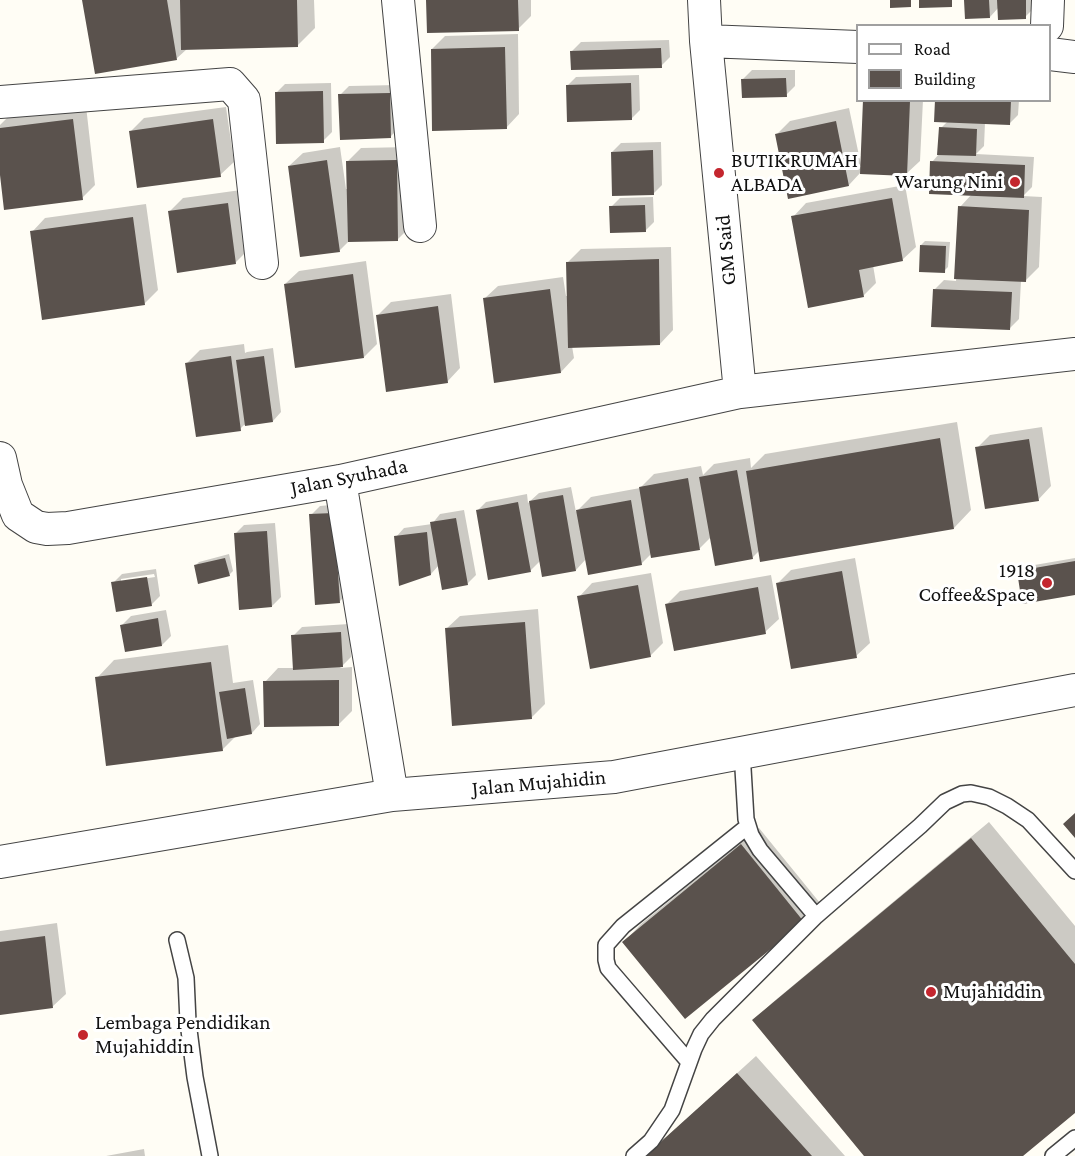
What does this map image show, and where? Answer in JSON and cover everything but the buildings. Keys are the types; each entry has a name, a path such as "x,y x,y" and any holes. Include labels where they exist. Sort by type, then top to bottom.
{"street":[{"path":"398,0 420,226"},
{"name":"GM Said","path":"704,0 740,392"},
{"path":"1047,24 1048,0"},
{"path":"706,41 856,46"},
{"path":"1051,54 1075,57"},
{"path":"0,102 230,84 244,100 262,262"},
{"name":"Jalan Syuhada","path":"0,458 6,485 18,515 26,522 46,529 68,528 340,481 740,392 1075,354"},
{"path":"340,481 392,795"},
{"name":"Jalan Mujahidin","path":"0,862 392,795 614,777 1075,690"}],"lane":[{"path":"742,752 748,826 760,850 816,916"},
{"path":"634,1156 651,1141 672,1110 701,1034 712,1019 816,916 945,802 962,794 971,793 988,797 1007,806 1028,819 1075,871"},
{"path":"689,1062 608,968 606,945 623,926 748,826"},
{"path":"177,940 186,978 188,1022 194,1068 210,1156"},
{"path":"1053,1156 1075,1138"}],"place":[{"name":"BUTIK RUMAH ALBADA","path":"719,173"},
{"name":"Warung Nini","path":"1015,182"},
{"name":"1918 Coffee&Space","path":"1047,583"},
{"name":"Mujahiddin","path":"931,992"},
{"name":"Lembaga Pendidikan Mujahiddin","path":"83,1035"}]}
